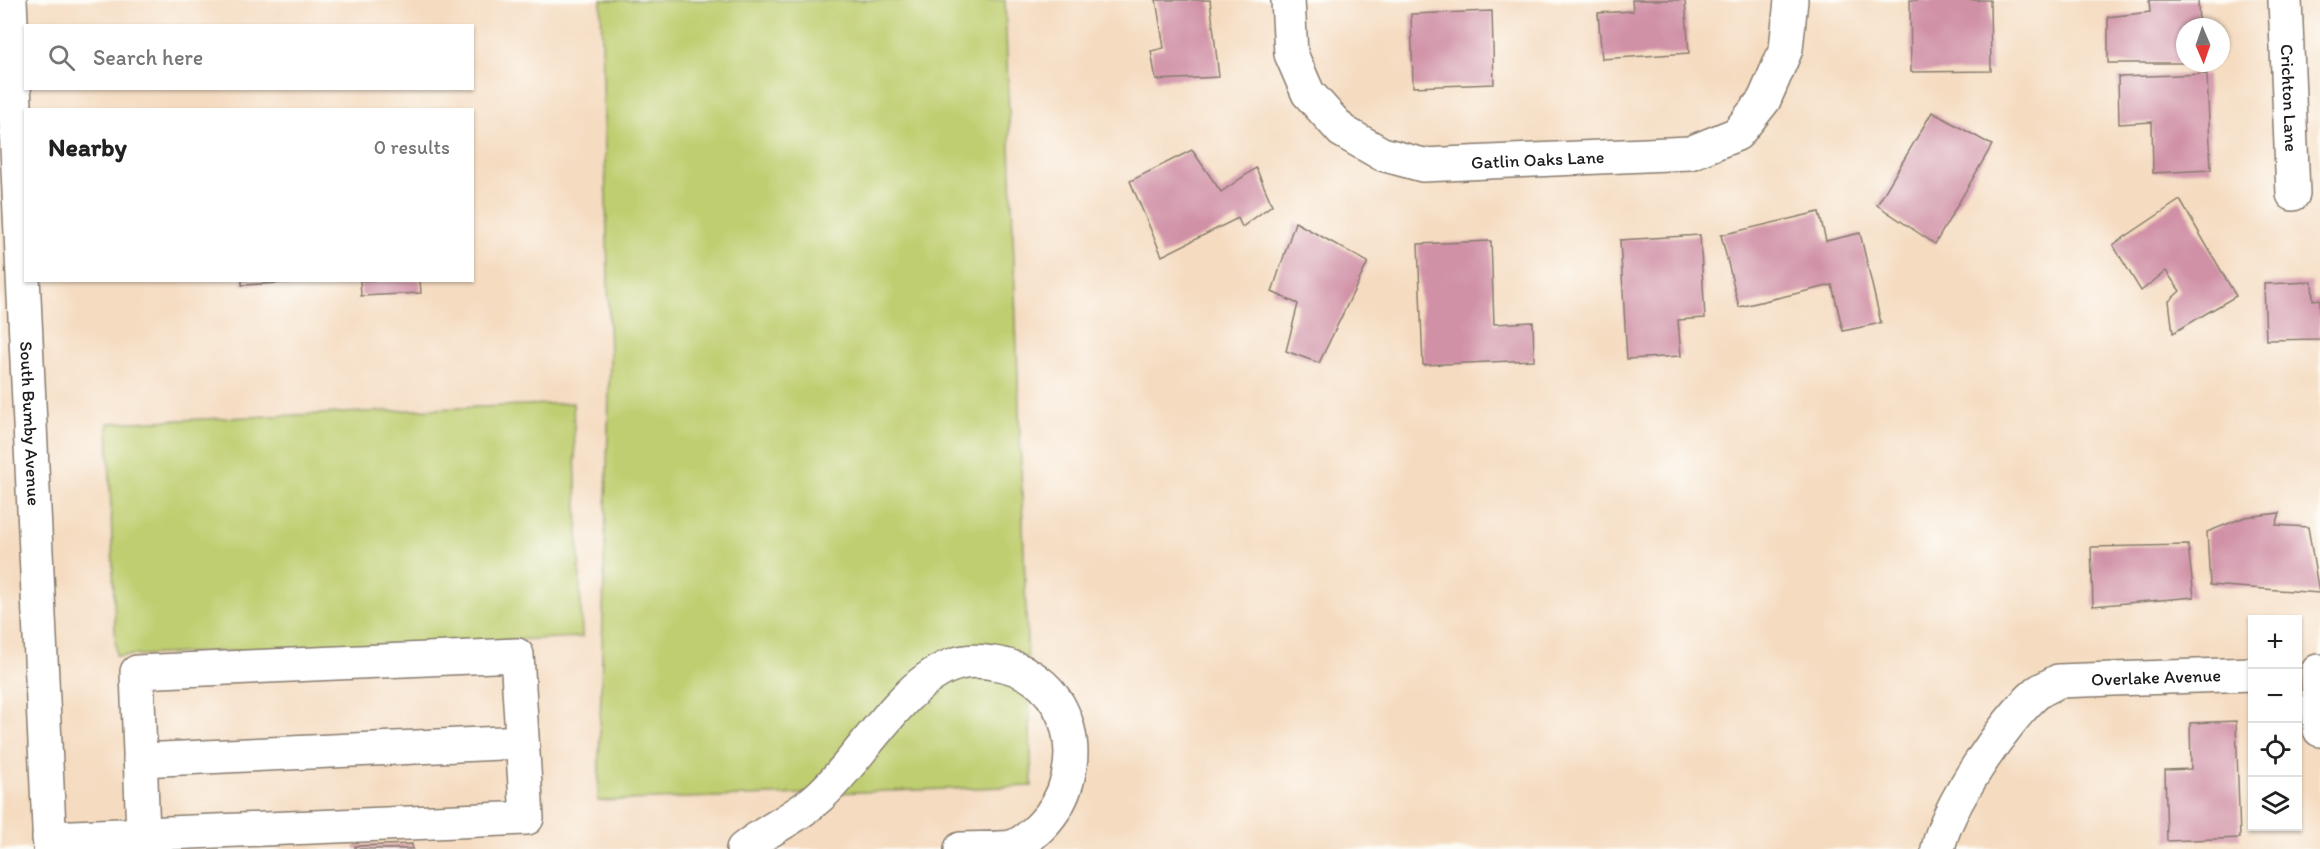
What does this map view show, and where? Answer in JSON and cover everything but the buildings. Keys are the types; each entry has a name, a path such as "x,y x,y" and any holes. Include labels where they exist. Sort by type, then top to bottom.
{"street":[{"name":"South Bumby Avenue","path":"10,0 49,843"},
{"name":"Gatlin Oaks Lane","path":"1288,0 1291,54 1308,93 1342,131 1382,154 1423,165 1690,153 1737,134 1764,100 1786,49 1791,0"},
{"name":"Crichton Lane","path":"2285,0 2293,194"},
{"path":"49,843 143,834 526,818 517,655 137,672 143,834"},
{"path":"743,849 801,813 823,794 919,686 957,663 980,661 1004,664 1026,672 1058,703 1069,732 1072,748 1071,769 1062,796 1048,819 1032,835 1012,847 961,849"},
{"path":"2312,672 2320,730"},
{"name":"Overlake Avenue","path":"1938,849 1952,809 2024,705 2040,690 2058,681 2248,674"},
{"path":"140,760 522,742"}],"green space":[{"path":"601,0 1005,0 1032,786 598,801 610,356"},
{"path":"573,403 582,637 116,656 108,423"}]}
